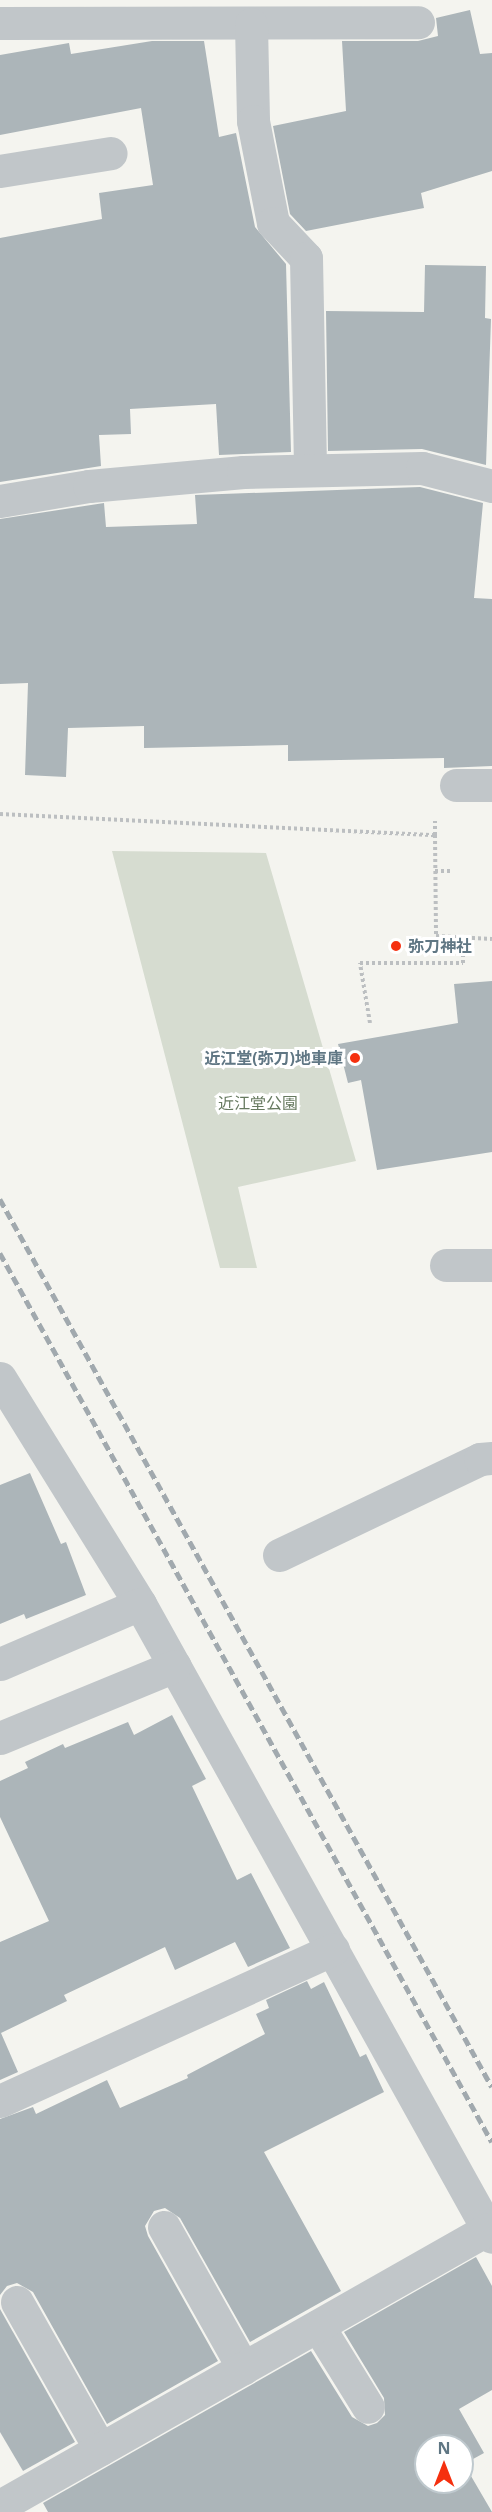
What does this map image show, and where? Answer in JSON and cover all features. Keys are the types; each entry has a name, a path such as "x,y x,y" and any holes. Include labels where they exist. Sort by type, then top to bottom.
{"street":[{"path":"0,23 418,22"},
{"path":"251,24 253,121 273,223 306,258 310,470"},
{"path":"0,171 111,153"},
{"path":"0,501 89,486 243,472 422,468 492,486"},
{"path":"456,785 492,785"},
{"path":"446,1265 492,1265"},
{"path":"0,1378 140,1604 490,2233 318,2326 0,2506"},
{"path":"279,1555 480,1459 492,1458"},
{"path":"0,1664 140,1604"},
{"path":"0,1738 175,1666"},
{"path":"0,2101 333,1950"},
{"path":"164,2227 243,2368"},
{"path":"17,2302 100,2449"},
{"path":"318,2326 368,2407"}],"path":[{"path":"435,812 436,936 492,939"},
{"path":"0,814 435,835"},
{"path":"435,871 450,871"},
{"path":"370,1023 360,963 463,963 463,938"}],"green space":[{"name":"近江堂公園","path":"112,851 266,853 356,1161 238,1187 257,1268 220,1268"}],"building":[{"path":"470,10 480,54 492,53 492,171 421,193 424,208 306,231 290,214 273,126 346,111 342,41 418,41 438,36 436,18"},
{"path":"152,41 204,41 219,137 236,133 255,227 286,264 291,452 219,455 216,404 130,409 131,434 99,435 101,466 0,482 0,238 102,219 99,193 153,185 141,108 0,135 0,55 69,43 71,54"},
{"path":"425,265 486,266 485,318 491,319 486,465 422,449 328,451 326,311 424,312"},
{"path":"420,487 483,503 474,598 492,599 492,766 444,768 444,758 288,761 288,745 144,748 144,726 68,728 66,777 25,775 28,683 0,684 0,519 104,503 106,527 197,524 195,495"},
{"path":"492,981 492,1152 377,1170 361,1080 348,1083 338,1044 458,1023 454,984"},
{"path":"30,1473 61,1544 66,1542 86,1595 26,1619 24,1614 0,1624 0,1485"},
{"path":"172,1715 206,1779 192,1786 237,1880 251,1873 290,1948 248,1967 235,1942 175,1970 165,1947 64,1995 67,2001 1,2033 18,2072 0,2080 0,1942 49,1921 0,1817 0,1781 28,1768 25,1762 63,1744 65,1748 128,1722 134,1735"},
{"path":"307,1981 311,1989 324,1982 360,2057 366,2054 384,2092 264,2152 341,2291 250,2342 180,2218 165,2208 154,2211 145,2226 148,2236 218,2361 107,2424 33,2292 17,2283 7,2286 0,2295 0,2119 33,2107 36,2114 107,2080 120,2108 188,2078 187,2075 265,2034 256,2014 269,2008 266,2000"},
{"path":"476,2257 492,2286 492,2390 459,2409 473,2434 414,2434 414,2494 474,2494 474,2481 492,2512 48,2512 43,2503 311,2351 352,2417 368,2426 377,2423 385,2415 384,2398 344,2332"},
{"path":"0,2309 75,2442 23,2471 0,2432"},
{"path":"474,2435 484,2453 474,2458"}],"railway":[{"path":"0,1199 492,2087"},
{"path":"0,1253 492,2142"}],"place":[{"name":"弥刀神社","path":"396,946"},
{"name":"近江堂(弥刀)地車庫","path":"355,1058"}]}
